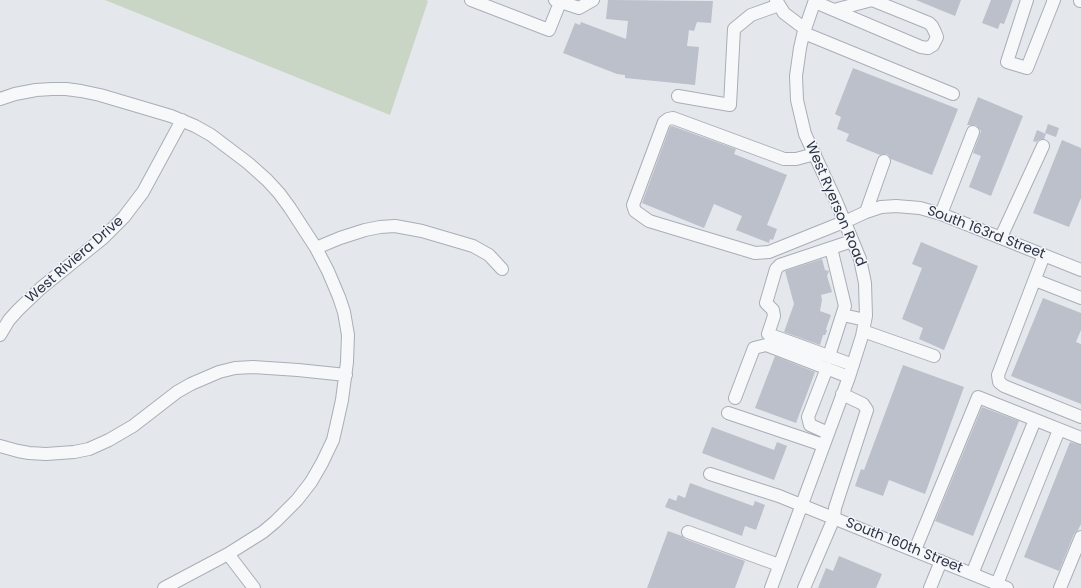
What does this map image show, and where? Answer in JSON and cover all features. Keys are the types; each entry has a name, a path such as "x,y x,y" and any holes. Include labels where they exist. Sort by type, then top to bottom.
{"street":[{"path":"471,0 549,30 559,1 579,8 593,0"},
{"path":"815,1 834,10 921,47 928,48 933,45 936,37 935,32 929,23 872,0 834,10"},
{"path":"1027,0 1007,62 1027,68 1053,0"},
{"name":"West Ryerson Road","path":"771,588 849,377 864,326 866,304 865,283 860,259 805,134 797,96 796,76 800,48 804,31 815,1"},
{"path":"678,96 730,106 734,29 750,15 778,2 784,13 804,31 953,94"},
{"path":"0,99 15,94 36,90 52,88 66,89 100,95 152,110 182,120 211,135 248,163 279,193 316,248 339,297 344,312 348,335 346,375 333,440 311,482 297,500 263,532 228,554 164,588"},
{"name":"South 163rd Street","path":"815,154 796,159 784,159 673,118 668,119 664,122 640,187 634,205 635,211 649,221 756,253 769,252 881,207 906,206 941,214 1081,270"},
{"name":"West Riviera Drive","path":"0,335 9,320 18,310 102,238 124,217 143,192 182,120"},
{"path":"941,214 973,132"},
{"path":"1000,237 1043,146"},
{"path":"866,212 884,161"},
{"path":"316,248 365,230 388,227 406,228 474,246 489,255 502,270"},
{"path":"852,241 780,265 776,269 766,303 773,310 774,316 768,334 853,365"},
{"path":"829,356 846,306 831,248"},
{"path":"1044,255 998,375 999,382 1004,386 1081,417"},
{"path":"1035,280 1081,298"},
{"path":"843,315 864,326 934,356"},
{"path":"735,398 754,348 766,345 849,377"},
{"path":"0,446 30,454 74,452 89,449 128,429 177,392 191,384 214,373 235,368 253,367 346,375"},
{"path":"826,368 808,417 810,425 828,433"},
{"path":"804,588 834,518 835,508 867,410 863,404 842,394"},
{"path":"915,550 978,397 1081,438"},
{"path":"728,413 823,445"},
{"path":"972,574 1035,420"},
{"path":"1002,586 1059,430"},
{"name":"South 160th Street","path":"710,474 779,496 1002,586"},
{"path":"688,532 779,565"},
{"path":"1060,588 1081,536"},
{"path":"228,554 254,588"},
{"path":"930,588 941,561"}],"green space":[{"path":"105,0 426,0 428,1 390,115"}],"building":[{"path":"608,0 713,1 711,23 697,22 694,31 689,30 687,46 699,47 695,85 625,78 625,75 617,74 563,53 575,23 580,25 581,22 626,39 628,21 606,19"},
{"path":"916,0 961,0 955,16"},
{"path":"991,0 1013,0 1004,24 1000,23 998,29 982,23"},
{"path":"853,68 958,109 932,175 891,159 887,154 880,155 846,141 849,134 837,129 841,117 835,114"},
{"path":"978,97 1023,116 991,196 969,187 981,156 973,153 981,131 976,125 967,125"},
{"path":"1048,124 1059,128 1056,137 1045,133"},
{"path":"672,126 736,149 734,154 787,175 767,225 777,229 773,240 770,239 769,243 736,230 742,216 714,204 704,228 642,203 670,127"},
{"path":"1037,130 1046,134 1044,139 1036,142 1033,141"},
{"path":"1062,140 1081,148 1081,198 1069,227 1033,213"},
{"path":"921,242 978,266 944,350 919,339 923,328 902,319 922,268 912,264"},
{"path":"822,259 825,270 829,271 827,276 832,292 821,295 822,300 820,311 831,315 826,329 827,331 825,335 823,335 820,345 784,332 794,304 785,271"},
{"path":"1043,298 1081,313 1081,330 1076,342 1081,344 1081,404 1011,376"},
{"path":"775,356 815,372 796,423 755,408"},
{"path":"903,365 964,387 925,494 889,480 883,496 855,486 861,469 864,470"},
{"path":"982,407 1019,421 973,536 935,521"},
{"path":"712,427 774,450 777,442 787,446 774,480 702,453"},
{"path":"1070,442 1081,445 1081,524 1074,534 1059,571 1024,557"},
{"path":"690,483 753,506 755,501 765,505 756,530 745,526 742,536 665,507 669,498 676,501 678,495 685,498"},
{"path":"668,531 682,536 685,539 745,561 735,588 647,588"},
{"path":"839,556 882,574 876,588 818,588 826,568 833,571"}]}
